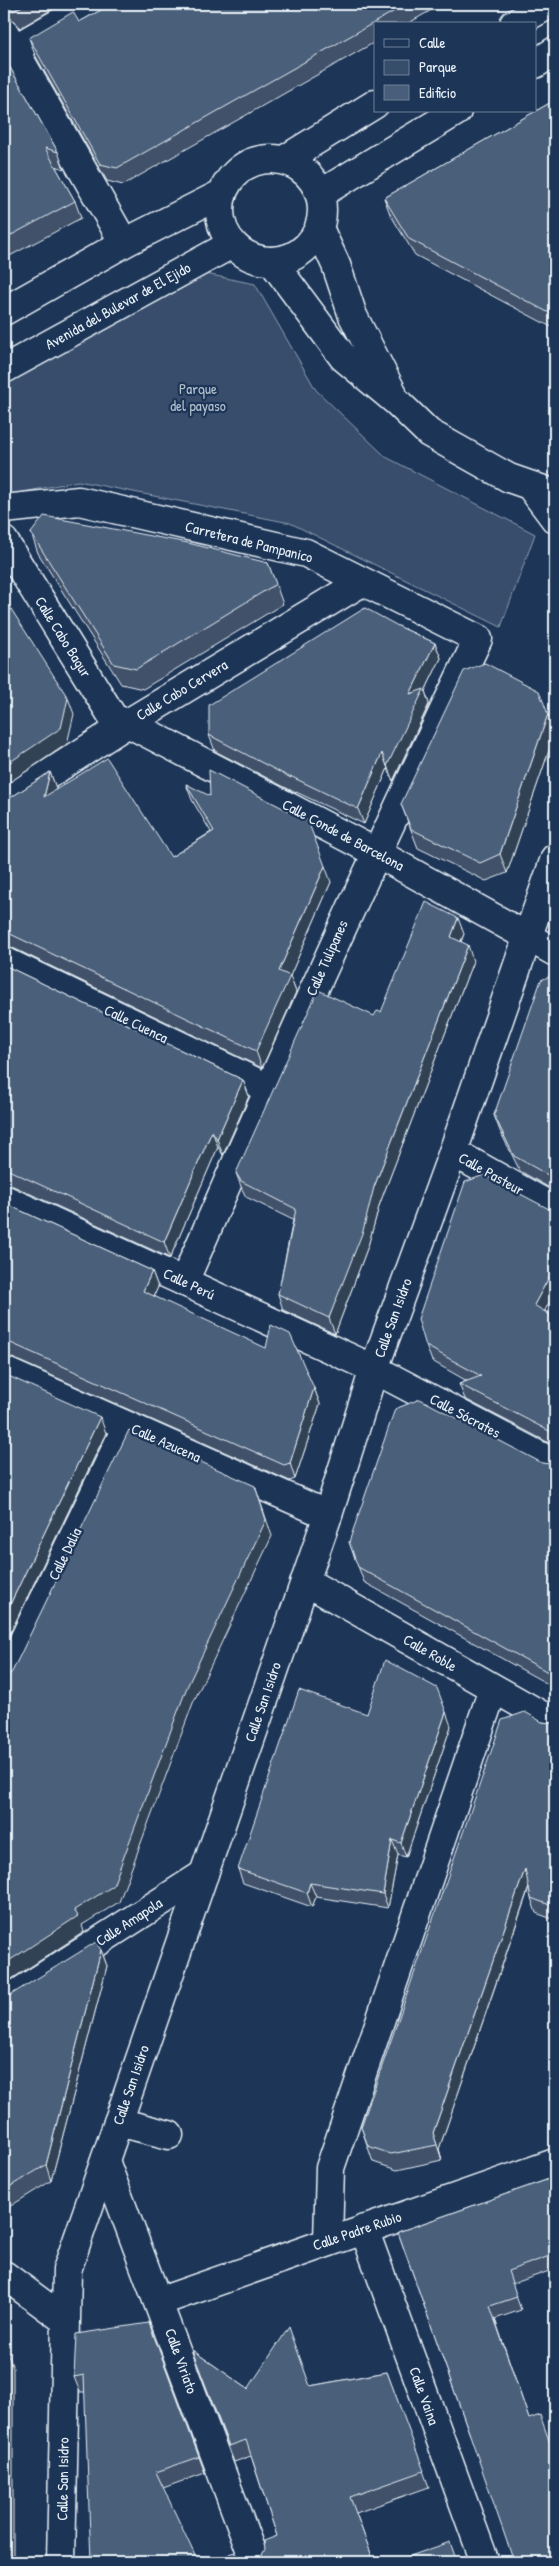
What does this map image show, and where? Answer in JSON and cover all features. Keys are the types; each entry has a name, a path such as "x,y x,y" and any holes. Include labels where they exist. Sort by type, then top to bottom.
{"street":[{"path":"92,4 9,41 124,243"},
{"path":"518,22 550,4"},
{"path":"536,63 555,51"},
{"path":"284,160 374,105"},
{"path":"320,194 455,112"},
{"path":"268,158 284,160 300,166 312,178 320,194 323,212 319,228 311,241 300,252 287,258 272,261 257,260 244,254 232,244 222,229 219,211 221,194 228,180 239,169 253,161 268,158"},
{"path":"4,311 124,243 221,194"},
{"path":"319,228 336,265 353,316 397,402"},
{"name":"Avenida del Bulevar de El Ejido","path":"4,369 232,244"},
{"path":"272,261 343,357 397,402 429,433 509,478 543,490 555,519"},
{"name":"Carretera de Pampanico","path":"4,508 79,501 306,553 478,639"},
{"name":"Calle Cabo Bagur","path":"4,542 114,719 128,723"},
{"name":"Calle Cabo Cervera","path":"4,803 128,723 362,582"},
{"name":"Calle Tulipanes","path":"184,1282 268,1088 376,852 478,639"},
{"name":"Calle Conde de Barcelona","path":"128,723 376,852 555,952"},
{"name":"Calle San Isidro","path":"61,2562 67,2270 328,1515 374,1369 453,1152 555,858"},
{"name":"Calle Cuenca","path":"4,961 268,1088"},
{"name":"Calle Pasteur","path":"453,1152 555,1209"},
{"name":"Calle Perú","path":"4,1200 374,1369"},
{"name":"Calle Sócrates","path":"374,1369 555,1464"},
{"name":"Calle Azucena","path":"4,1371 328,1515"},
{"name":"Calle Dalia","path":"4,1681 127,1426"},
{"name":"Calle Roble","path":"305,1581 555,1723"},
{"path":"328,2241 330,2168 493,1688"},
{"name":"Calle Amapola","path":"4,2002 204,1874"},
{"path":"118,2122 169,2135"},
{"name":"Calle Viriato","path":"105,2161 255,2562"},
{"name":"Calle Padre Rubio","path":"158,2302 555,2162"},
{"name":"Calle Vaina","path":"364,2229 485,2562"},
{"path":"4,2275 66,2321"}],"green space":[{"name":"Parque del payaso","path":"206,274 255,284 316,390 386,457 535,534 501,627 290,523 78,481 4,496 4,379"}],"building":[{"path":"8,4 26,4 13,11"},
{"path":"112,4 407,4 117,168 100,164 29,38 73,12 79,22"},
{"path":"4,57 58,152 45,148 75,201 4,239"},
{"path":"555,100 555,316 409,239 384,198"},
{"path":"44,516 188,543 268,563 276,584 136,669 114,664 31,533"},
{"path":"4,598 68,698 61,728 4,766"},
{"path":"365,608 435,643 410,694 424,689 387,766 382,753 358,809 290,776 291,778 209,735 209,705"},
{"path":"485,663 539,691 548,714 500,854 480,863 411,829 401,804 464,671"},
{"path":"107,758 171,857 214,831 186,784 210,796 209,770 308,821 325,866 279,971 290,976 256,1051 4,931 4,801 50,772 44,797"},
{"path":"426,902 458,918 451,937 468,945 374,1187 363,1231 329,1318 278,1294 296,1209 241,1181 236,1173 318,990 374,1016 377,1011 381,1012"},
{"path":"4,965 243,1080 217,1139 212,1131 164,1242 4,1168"},
{"path":"555,974 555,1179 514,1156 494,1115 541,980"},
{"path":"484,1175 549,1209 555,1208 555,1266 534,1305 555,1318 555,1434 459,1384 481,1376 426,1346 418,1319 465,1182"},
{"path":"4,1203 152,1271 143,1291 266,1348 271,1325 290,1334 314,1388 290,1463 284,1465 4,1340"},
{"path":"4,1374 100,1417 4,1617"},
{"path":"420,1399 542,1463 555,1463 555,1676 358,1567 349,1542 395,1409"},
{"path":"129,1430 255,1486 266,1520 187,1687 113,1886 74,1910 78,1916 4,1964 4,1679 12,1672"},
{"path":"385,1660 437,1688 446,1712 401,1843 392,1840 383,1894 310,1883 307,1893 238,1869 299,1690 367,1714"},
{"path":"525,1712 542,1722 555,1722 555,1907 531,1898 525,1869 433,2133 437,2145 391,2154 368,2146 361,2127 502,1720"},
{"path":"96,1942 101,1950 46,2165 4,2190 4,1999"},
{"path":"555,2043 555,2067 550,2044"},
{"path":"555,2177 555,2254 508,2271 517,2297 490,2306 529,2419 540,2415 555,2457 555,2562 514,2562 398,2232"},
{"path":"149,2323 199,2457 156,2472 198,2562 91,2562 84,2375 74,2377 76,2334"},
{"path":"289,2327 310,2386 387,2372 424,2471 350,2497 374,2562 246,2562 255,2561 261,2557 265,2549 264,2541 277,2536 246,2440 229,2446 192,2350 248,2389"},
{"path":"4,2346 7,2352 7,2562 4,2562"},
{"path":"450,2542 457,2562 393,2562"},
{"path":"235,2552 240,2559 246,2562 210,2562"}]}
